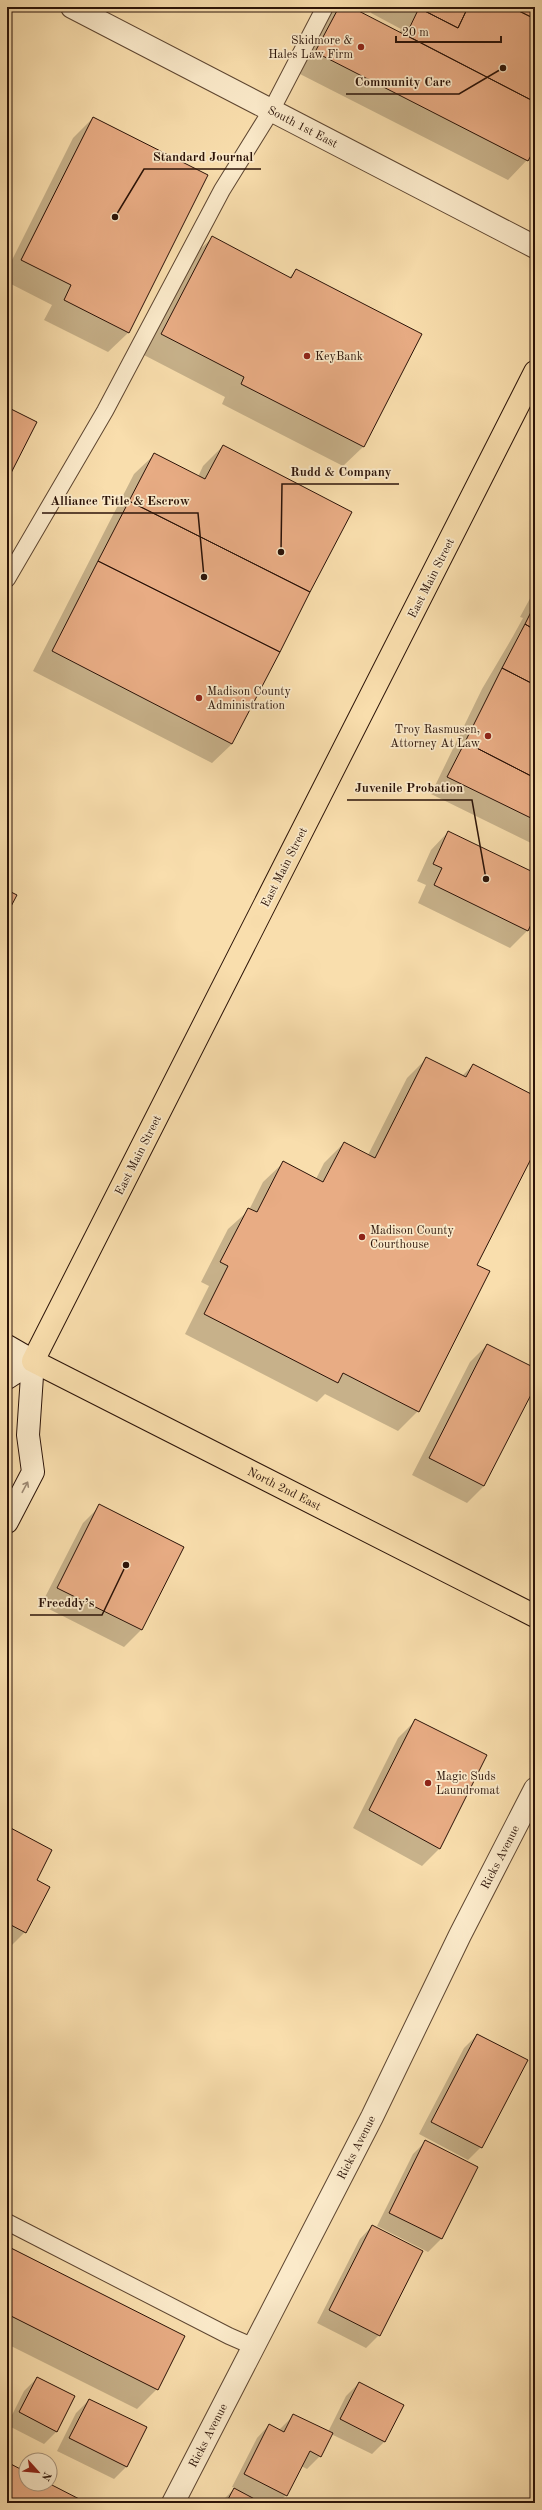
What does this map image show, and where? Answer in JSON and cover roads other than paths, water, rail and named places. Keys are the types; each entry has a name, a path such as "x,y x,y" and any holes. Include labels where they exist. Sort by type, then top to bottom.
{"main road":[{"name":"East Main Street","path":"33,1361 535,372"},
{"name":"North 2nd East","path":"33,1361 535,1616"}],"street":[{"name":"South 1st East","path":"72,7 535,247"},
{"path":"7,1346 33,1361"},
{"name":"East Main Street","path":"7,1378 33,1361"},
{"name":"East Main Street","path":"7,1522 33,1472 28,1435 33,1361"},
{"name":"Ricks Avenue","path":"172,2503 372,2117 460,1935 535,1789"}],"lane":[{"path":"7,579 105,411 222,190 271,111 325,7"},
{"path":"7,2222 229,2336 252,2346"}],"place":[{"name":"Skidmore & Hales Law Firm","path":"361,47"},
{"name":"Community Care","path":"503,68"},
{"name":"Standard Journal","path":"115,217"},
{"name":"KeyBank","path":"307,356"},
{"name":"Rudd & Company","path":"281,552"},
{"name":"Alliance Title & Escrow","path":"204,577"},
{"name":"Madison County Administration","path":"199,698"},
{"name":"Troy Rasmusen, Attorney At Law","path":"488,736"},
{"name":"Juvenile Probation","path":"486,879"},
{"name":"Madison County Courthouse","path":"362,1237"},
{"name":"Freeddy’s","path":"126,1565"},
{"name":"Magic Suds Laundromat","path":"428,1783"}]}
